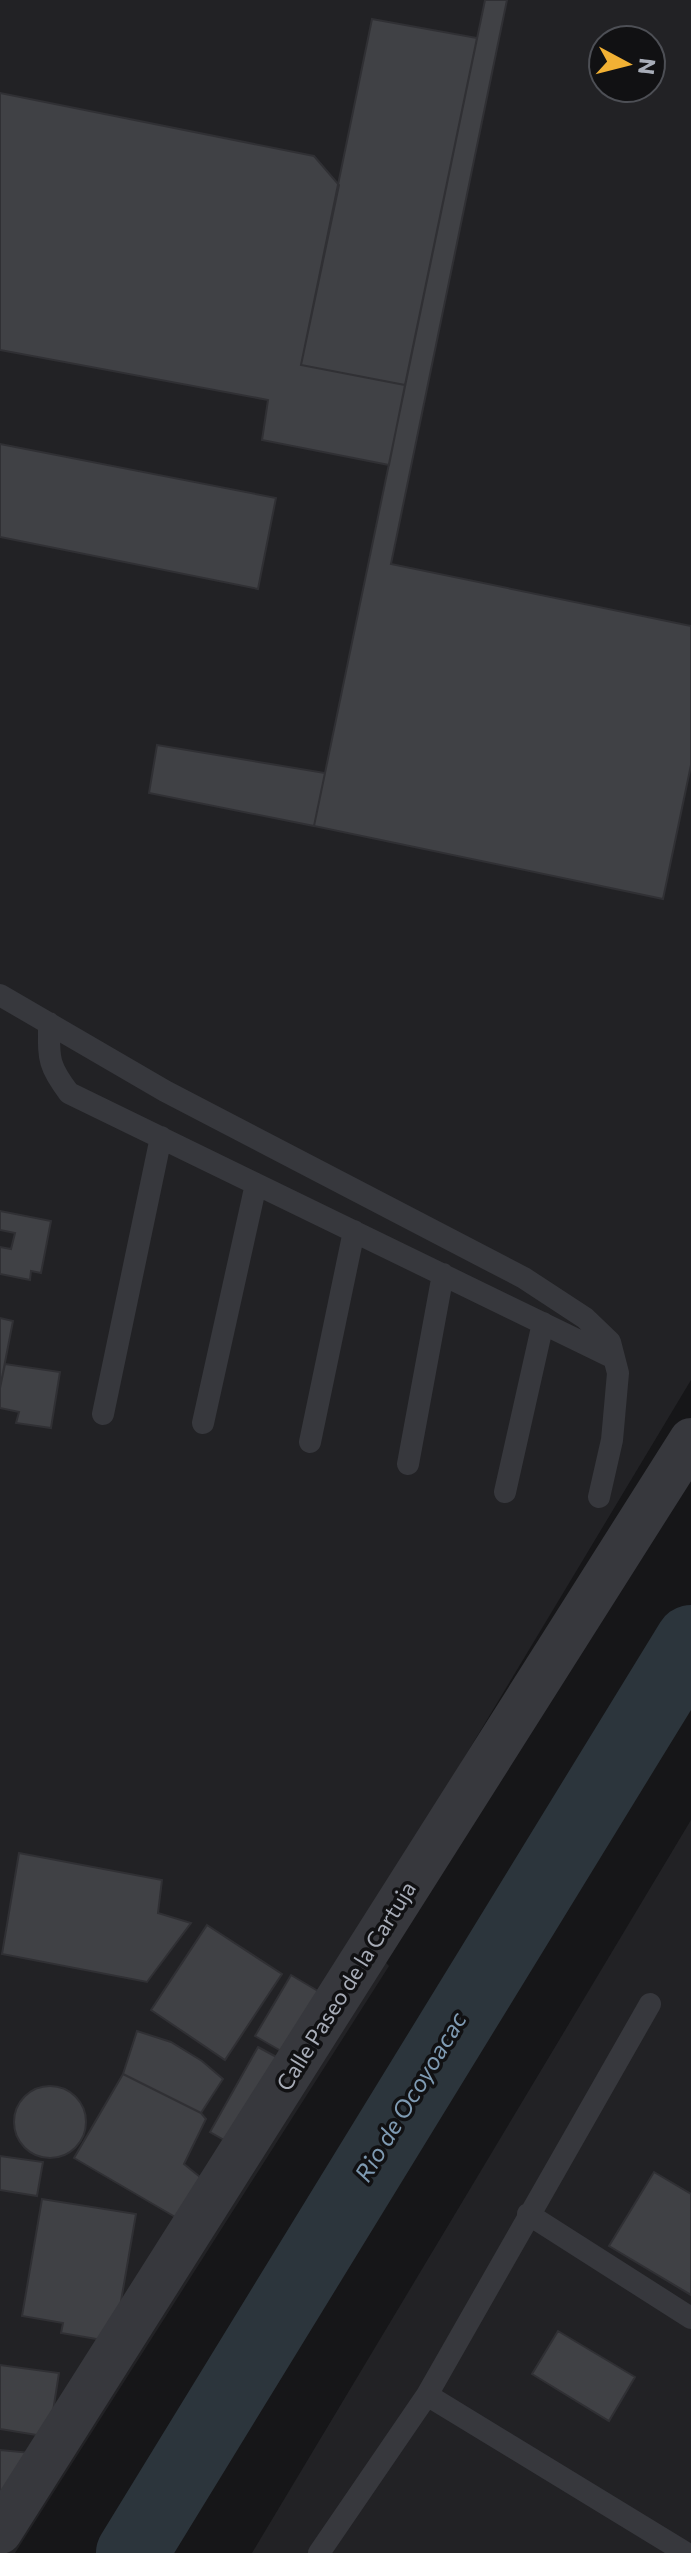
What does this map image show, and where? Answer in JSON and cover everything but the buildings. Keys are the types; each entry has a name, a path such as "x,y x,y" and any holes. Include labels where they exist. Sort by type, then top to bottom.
{"street":[{"name":"Calle Paseo de la Cartuja","path":"0,2532 691,1440"}],"lane":[{"path":"0,995 165,1091 524,1278 585,1318 610,1342 618,1373 612,1440 599,1497"},
{"path":"49,1023 49,1053 53,1071 69,1093 614,1358"},
{"path":"103,1414 161,1137"},
{"path":"203,1423 256,1184"},
{"path":"310,1442 354,1231"},
{"path":"408,1464 443,1274"},
{"path":"505,1492 543,1323"},
{"path":"319,2553 427,2395 650,2004"},
{"path":"528,2214 691,2318"},
{"path":"427,2395 686,2553"}],"shaded area":[{"path":"0,0 691,0 691,1380 359,1933 389,1966 15,2553 0,2553"},
{"path":"691,1820 691,2553 252,2553"}],"waterway":[{"name":"Rio de Ocoyoacac","path":"132,2553 691,1641"}]}
